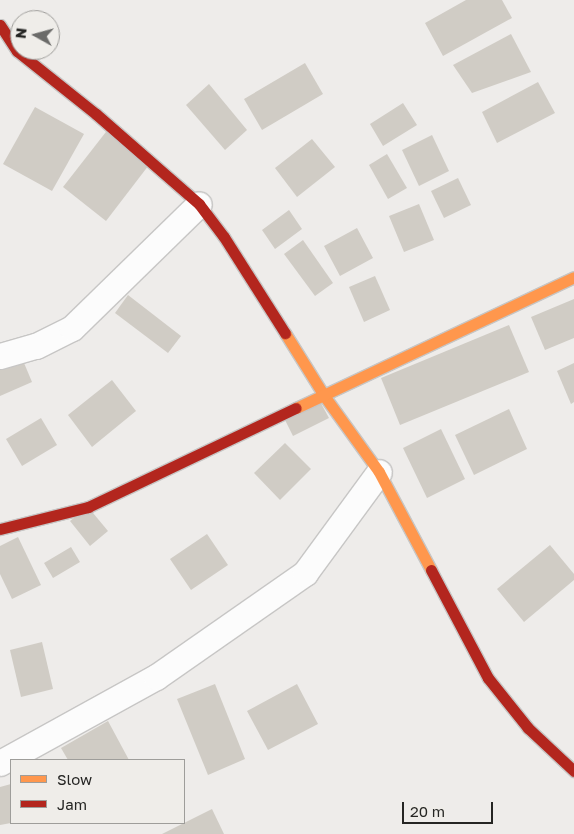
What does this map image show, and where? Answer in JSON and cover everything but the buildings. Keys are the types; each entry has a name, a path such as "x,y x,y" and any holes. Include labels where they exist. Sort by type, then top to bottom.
{"street":[{"path":"0,24 17,51 96,114 199,204 224,236 325,397 379,472 488,678 528,728 574,771"},
{"path":"0,356 36,346 72,328 199,204"},
{"path":"0,529 88,507 325,397 574,277"},
{"path":"0,763 156,676 305,574 379,472"}],"traffic: slow":[{"path":"296,408 574,277"},
{"path":"285,333 325,397 379,472 431,570"}],"traffic: jam":[{"path":"0,25 17,51 96,114 199,204 224,237 285,333"},
{"path":"0,529 88,507 296,408"},
{"path":"431,570 488,678 528,728 574,771"}]}
